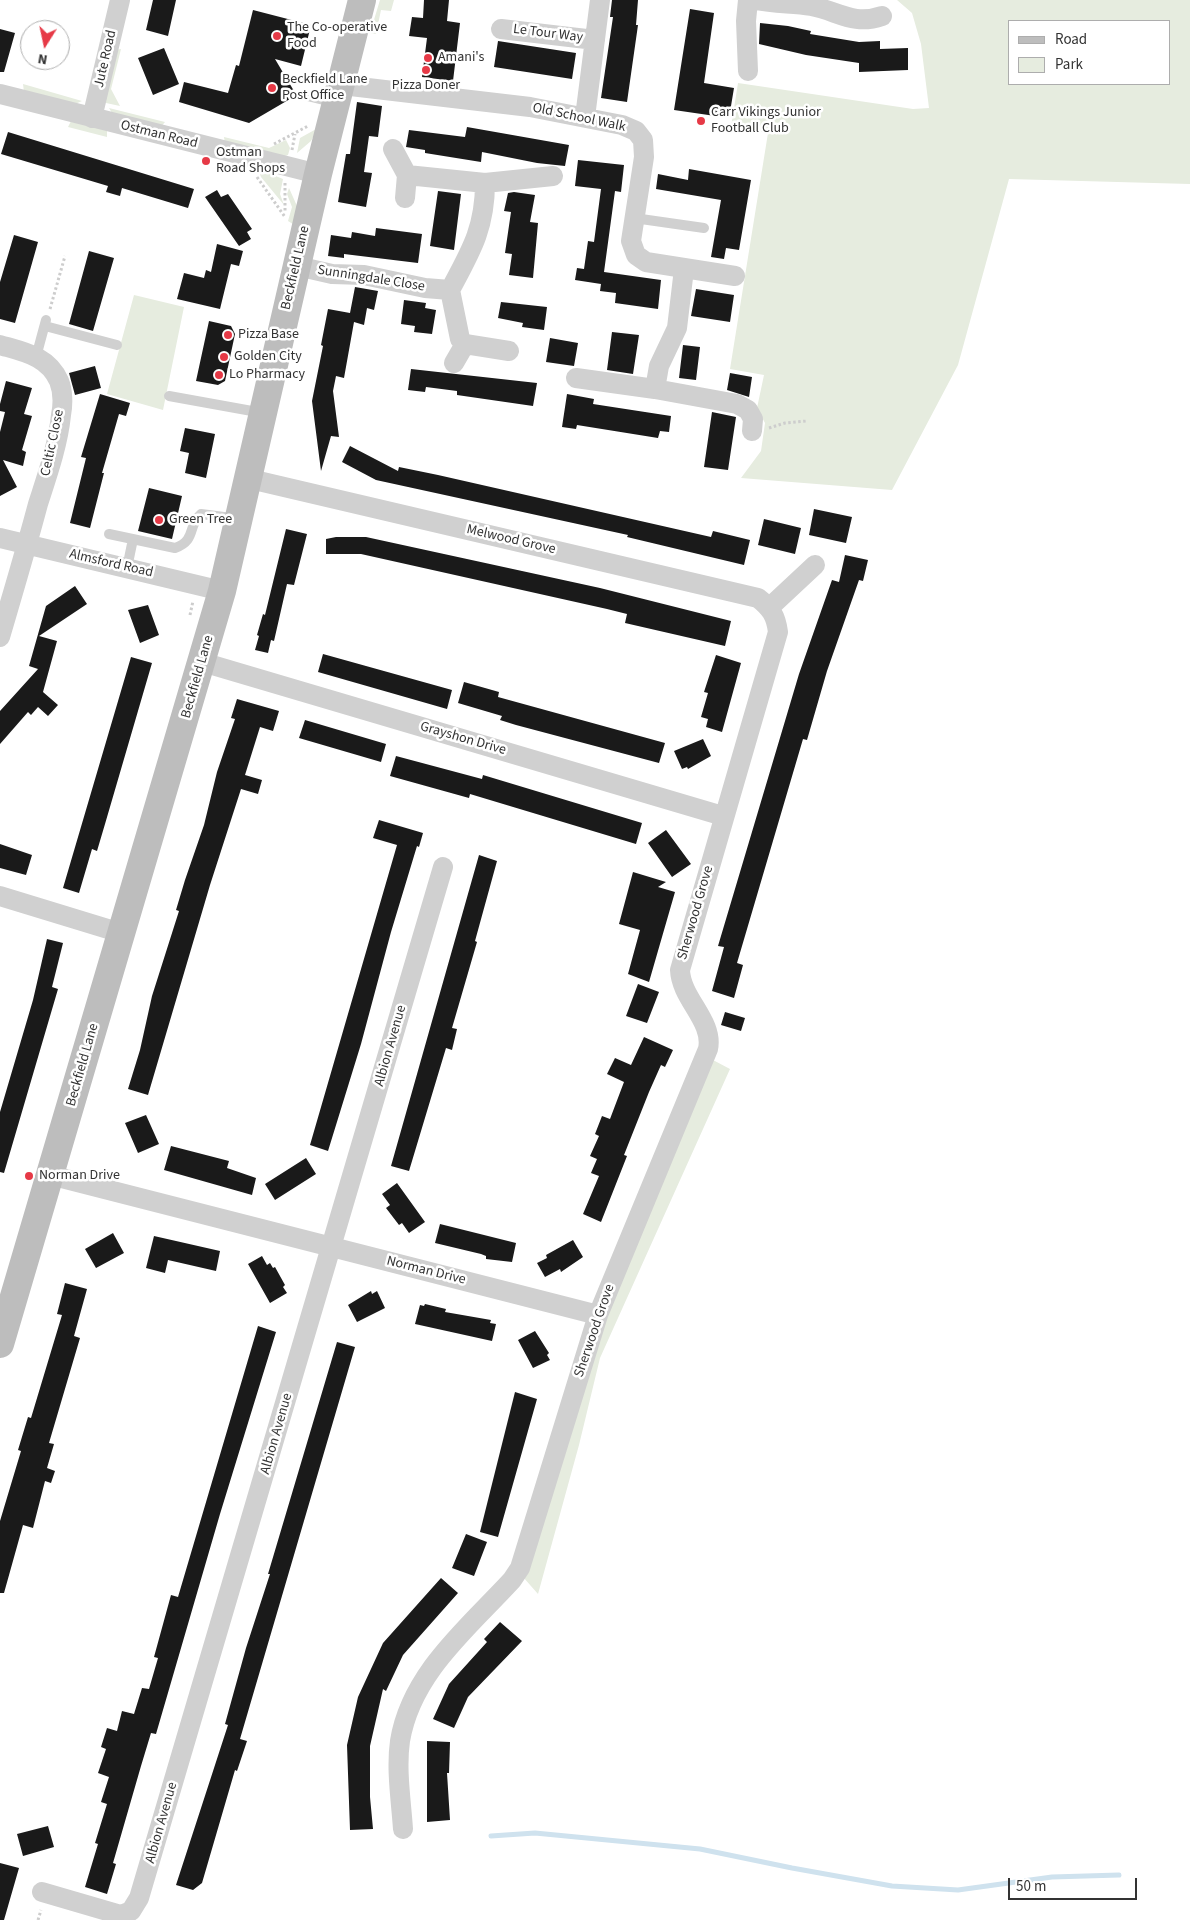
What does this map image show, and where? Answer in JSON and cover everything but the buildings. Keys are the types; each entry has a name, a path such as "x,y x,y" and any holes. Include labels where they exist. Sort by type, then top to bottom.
{"street":[{"name":"Jute Road","path":"92,118 120,0"},
{"name":"Beckfield Lane","path":"0,1344 7,1297 50,1175 222,591 250,479 318,174 362,0"},
{"name":"Le Tour Way","path":"585,117 600,0"},
{"path":"748,0 746,21 748,71"},
{"path":"756,0 811,6 856,20 870,20 882,16"},
{"name":"Le Tour Way","path":"502,28 595,40"},
{"name":"Ostman Road","path":"0,94 251,159 318,174"},
{"name":"Old School Walk","path":"339,94 530,107 622,124 636,130 643,140 644,157 632,241 636,255 646,262 735,276"},
{"path":"393,149 407,175 405,198"},
{"path":"407,175 485,182 553,176"},
{"path":"485,182 483,219 475,241 450,290 460,338 465,344 509,351"},
{"name":"Sunningdale Close","path":"297,266 332,274 364,275 425,288 450,290"},
{"path":"655,389 659,366 677,328 684,269"},
{"path":"454,363 465,344"},
{"name":"Celtic Close","path":"0,345 36,357 52,369 60,383 61,416 27,545 0,637"},
{"path":"576,378 655,389 737,404 748,410 754,419 752,431"},
{"name":"Melwood Grove","path":"250,479 742,594 758,598 770,607"},
{"name":"Almsford Road","path":"0,538 222,591"},
{"path":"724,816 778,632 776,619 770,607 815,565"},
{"name":"Grayshon Drive","path":"202,662 724,816"},
{"name":"Sherwood Grove","path":"403,1829 399,1766 400,1741 408,1714 427,1673 512,1580 520,1568 598,1315 708,1050 708,1032 683,988 680,970 724,816"},
{"name":"Albion Avenue","path":"42,1892 121,1915 130,1911 139,1898 443,867"},
{"path":"0,896 121,933"},
{"name":"Norman Drive","path":"50,1175 598,1315"}],"lane":[{"path":"303,95 339,94"},
{"path":"634,218 704,228"},
{"path":"36,357 46,323 118,345"},
{"path":"169,396 264,413"},
{"path":"109,534 175,548 184,545 190,539 196,519 201,514 240,519"},
{"path":"127,568 133,538"}],"path":[{"path":"291,155 295,134"},
{"path":"251,159 252,170 285,217"},
{"path":"284,222 285,186"},
{"path":"46,323 65,256"},
{"path":"752,431 784,423 807,421"}],"green space":[{"path":"380,0 394,0 391,11 381,10 376,34 370,33"},
{"path":"897,0 1190,0 1190,184 1009,179 958,365 892,490 741,478 761,451 765,423 757,408 764,375 730,369 768,133 731,127 738,83 913,109 929,108 921,44 912,13"},
{"path":"121,49 111,89 120,106 106,103 105,91 115,50"},
{"path":"23,84 82,101 75,104 24,92"},
{"path":"109,108 165,122 160,128 112,113"},
{"path":"71,121 107,130 107,137 68,127"},
{"path":"318,128 311,141 297,153 300,138"},
{"path":"224,137 269,148 286,140 290,148 288,155 282,157 225,144"},
{"path":"258,169 283,179 280,194 284,205 261,177"},
{"path":"289,188 297,206 296,226 288,221 292,207 287,194"},
{"path":"134,295 184,307 163,410 107,394"},
{"path":"713,1060 730,1069 600,1358 579,1445 538,1594 523,1577 589,1361"}],"waterway":[{"path":"491,1836 535,1833 700,1849 892,1886 958,1890 1052,1877 1119,1875"}],"place":[{"name":"The Co-operative Food","path":"277,36"},
{"name":"Amani's","path":"428,58"},
{"name":"Pizza Doner","path":"426,70"},
{"name":"Beckfield Lane Post Office","path":"272,88"},
{"name":"Carr Vikings Junior Football Club","path":"701,121"},
{"name":"Ostman Road Shops","path":"206,161"},
{"name":"Pizza Base","path":"228,335"},
{"name":"Golden City","path":"224,357"},
{"name":"Lo Pharmacy","path":"219,375"},
{"name":"Green Tree","path":"159,520"},
{"name":"Norman Drive","path":"29,1176"}]}
